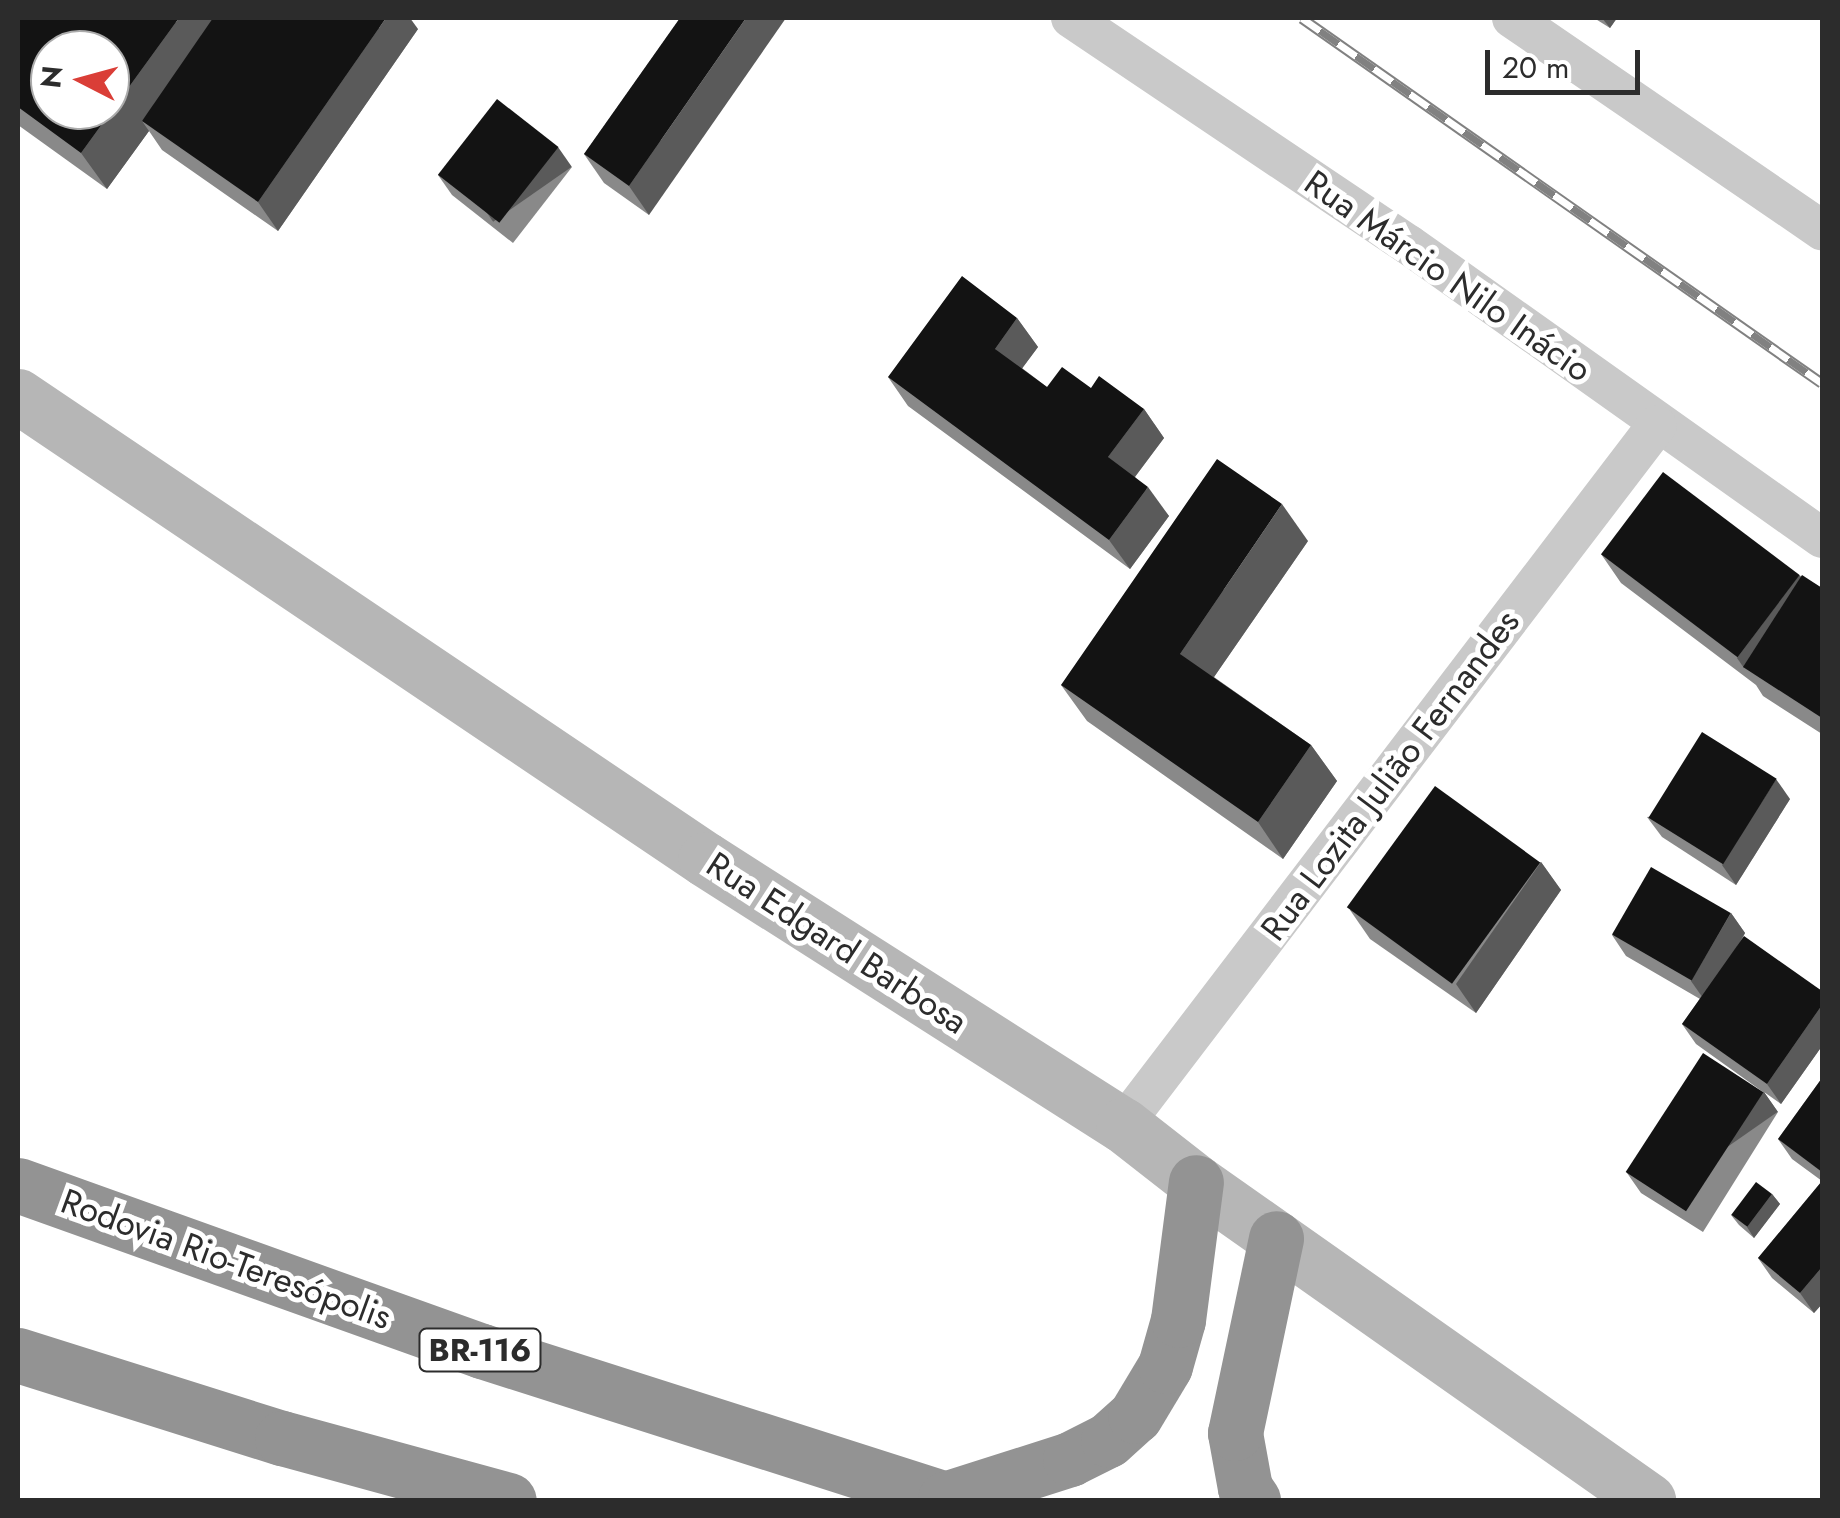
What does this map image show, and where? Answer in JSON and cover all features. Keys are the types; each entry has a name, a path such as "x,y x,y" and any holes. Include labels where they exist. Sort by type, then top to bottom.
{"highway":[{"path":"947,1500 1070,1459 1108,1440 1135,1416 1164,1366 1178,1320 1196,1182"},
{"name":"Rodovia Rio-Teresópolis","path":"18,1185 482,1351 947,1500"},
{"path":"1254,1500 1244,1488 1235,1433 1276,1238"},
{"path":"18,1355 282,1438 509,1500"}],"street":[{"name":"Rua Márcio Nilo Inácio","path":"1071,18 1409,246 1822,538"},
{"path":"1512,18 1817,216"},
{"name":"Rua Edgard Barbosa","path":"18,396 705,859 1123,1125 1196,1182 1648,1500"},
{"name":"Rua Lozita Julião Fernandes","path":"1123,1125 1658,425"}],"building":[{"path":"18,18 179,18 130,86 130,30 30,30 30,116 18,107"},
{"path":"213,18 386,18 258,202 142,121"},
{"path":"680,18 746,18 629,186 584,154"},
{"path":"497,99 558,147 499,223 438,175"},
{"path":"50,130 98,130 81,153"},
{"path":"962,276 1017,318 995,349 1047,387 1062,367 1091,388 1099,376 1144,409 1108,457 1148,487 1109,540 888,377"},
{"path":"1217,459 1282,504 1180,654 1311,745 1258,822 1061,685"},
{"path":"1663,472 1800,575 1738,657 1601,554"},
{"path":"1802,575 1822,588 1822,718 1743,667"},
{"path":"1702,732 1777,779 1723,864 1648,818"},
{"path":"1435,786 1540,862 1452,984 1347,907"},
{"path":"1651,867 1731,913 1692,981 1612,935"},
{"path":"1744,936 1822,991 1822,1005 1767,1084 1682,1024"},
{"path":"1703,1053 1763,1092 1686,1211 1626,1172"},
{"path":"1822,1078 1822,1172 1778,1139"},
{"path":"1822,1181 1822,1267 1800,1293 1758,1258"},
{"path":"1756,1182 1772,1194 1747,1227 1731,1215"}],"railway":[{"path":"1302,18 1822,383"}]}
